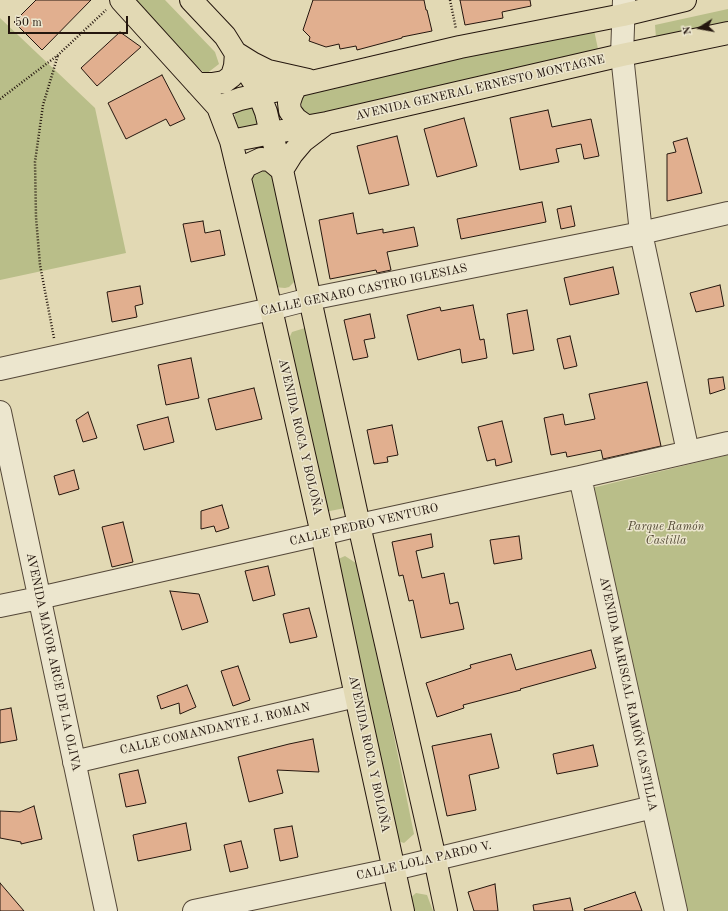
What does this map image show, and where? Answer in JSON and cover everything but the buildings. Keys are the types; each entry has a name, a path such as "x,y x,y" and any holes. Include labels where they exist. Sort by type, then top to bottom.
{"main road":[{"path":"190,0 225,36 255,84 266,112 282,170 359,525 446,911"},
{"path":"218,107 260,94 624,7 685,0"},
{"name":"AVENIDA ROCA Y BOLOÑA","path":"116,2 218,107 231,141 272,309 403,911"},
{"name":"AVENIDA GENERAL ERNESTO MONTAGNE","path":"231,141 316,125 622,55 728,33"},
{"path":"236,53 268,71 305,83"},
{"path":"197,84 224,82 232,76 235,66 236,53"},
{"path":"282,170 292,154 316,125 296,119 290,111 289,103 292,94 305,83"},
{"path":"240,178 246,166 261,159 270,160 282,170"}],"street":[{"path":"624,7 622,55 641,233 688,452"},
{"name":"CALLE GENARO CASTRO IGLESIAS","path":"0,369 310,300 641,233 728,213"},
{"name":"AVENIDA MAYOR ARCE DE LA OLIVA","path":"0,412 106,911"},
{"name":"CALLE PEDRO VENTURO","path":"0,606 728,443"},
{"name":"AVENIDA MARISCAL RAMÓN CASTILLA","path":"580,477 676,911"},
{"name":"CALLE COMANDANTE J. ROMAN","path":"74,762 356,696"},
{"name":"CALLE LOLA PARDO V.","path":"194,911 394,869 653,807"}],"path":[{"path":"450,0 460,47"},
{"path":"0,99 58,55 116,2"},
{"path":"58,55 43,105 35,162 36,217 40,265 58,356"}],"green space":[{"path":"134,0 165,0 215,52 219,64 206,74 188,59"},
{"path":"728,9 728,23 656,38 655,25"},
{"path":"0,18 95,108 126,253 0,280"},
{"path":"594,30 598,49 313,120 303,112 301,100 305,92"},
{"path":"253,106 261,125 240,130 237,127 234,118 237,110"},
{"path":"272,169 298,278 289,287 285,288 274,287 271,278 251,174"},
{"path":"305,328 310,333 345,508 325,512 287,343 292,332"},
{"name":"Parque Ramón Castilla","path":"728,455 728,911 686,911 592,488"},
{"path":"345,556 359,565 414,834 404,843 392,839 336,560"},
{"path":"416,893 427,895 433,911 411,911 409,899"}]}
